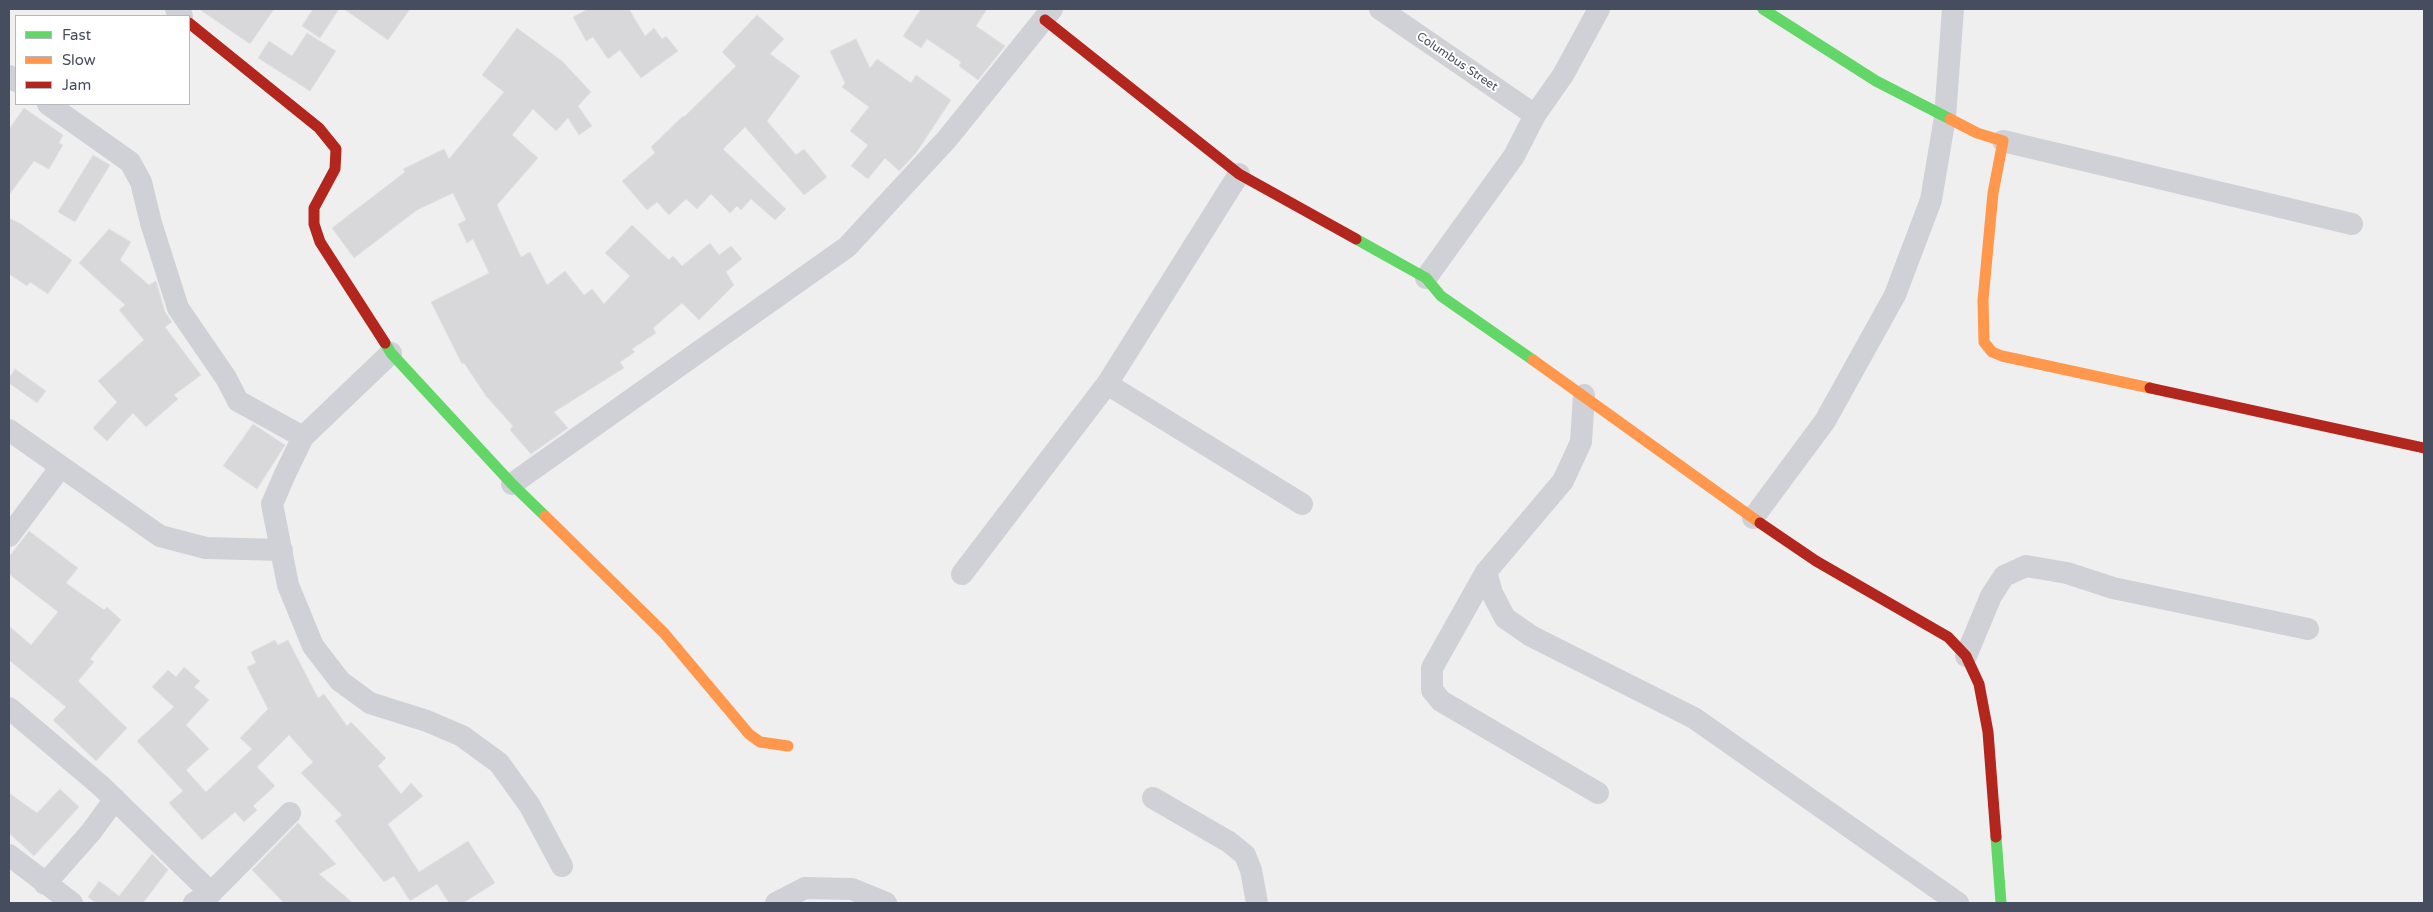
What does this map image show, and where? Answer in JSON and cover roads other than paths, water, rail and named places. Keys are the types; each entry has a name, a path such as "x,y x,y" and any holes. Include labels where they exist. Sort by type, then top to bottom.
{"street":[{"name":"Columbus Street","path":"1380,9 1535,114"},
{"path":"1426,278 1514,156 1535,114 1563,75 1599,9"},
{"path":"1763,9 1876,81 1977,133 2352,224"},
{"path":"1753,518 1825,421 1895,295 1931,200 1945,117 1953,9"},
{"path":"512,484 846,247 947,139 1048,14 1239,174 1426,278 1441,296 1584,395 1753,518 1816,561 1948,637 1966,656 1979,684 1988,732 2001,903"},
{"path":"190,24 319,128 336,149 336,169 314,208 314,224 320,242 391,353 512,484 664,633 749,734 760,742 788,746"},
{"path":"49,105 130,162 141,182 151,223 178,308 226,378 238,401 303,437"},
{"path":"2003,140 1993,194 1983,300 1984,342 1992,352 2002,356 2424,448"},
{"path":"962,574 1107,384 1239,174"},
{"path":"391,353 303,437 272,504 288,585 313,646 340,682 370,703 427,721 462,736 499,763 530,806 562,866"},
{"path":"1107,384 1302,504"},
{"path":"1584,395 1581,442 1563,481 1486,572 1432,668 1432,690 1441,701 1598,793"},
{"path":"9,430 60,468 160,536 206,548 282,550"},
{"path":"9,536 60,468"},
{"path":"1966,656 1991,596 2004,576 2026,566 2067,573 2113,588 2308,629"},
{"path":"1486,572 1492,593 1505,618 1531,636 1694,718 1958,903"},
{"path":"9,708 115,799 202,898 290,813"},
{"path":"1153,798 1229,842 1245,855 1252,870 1257,903"},
{"path":"45,884 91,832 115,799"},
{"path":"9,855 72,903"},
{"path":"776,903 804,888 852,889 886,903"}]}
